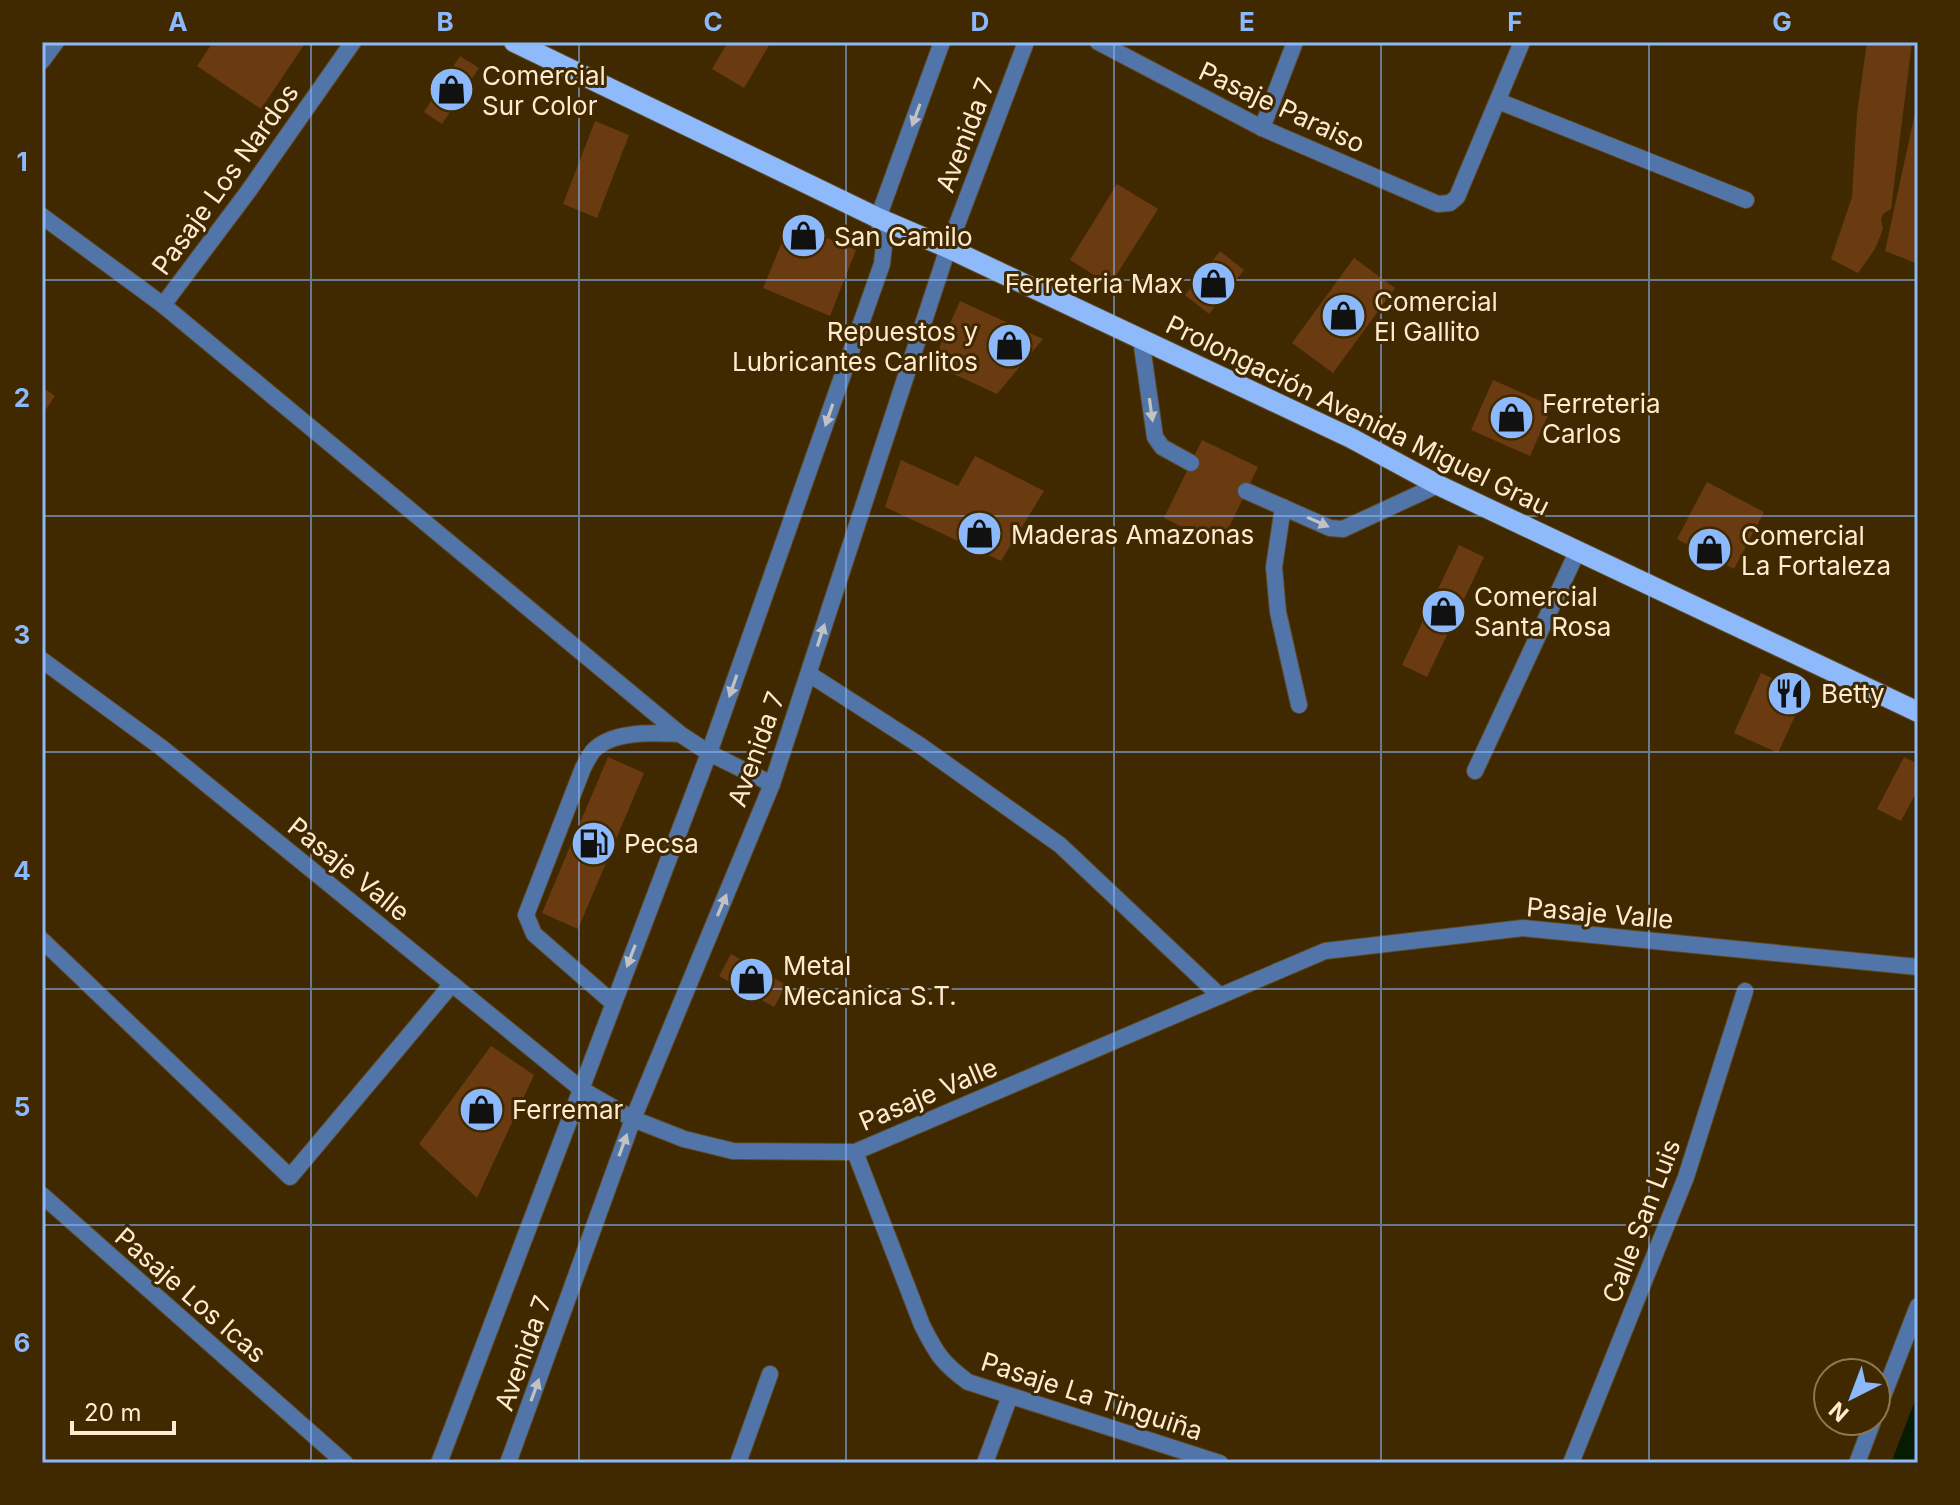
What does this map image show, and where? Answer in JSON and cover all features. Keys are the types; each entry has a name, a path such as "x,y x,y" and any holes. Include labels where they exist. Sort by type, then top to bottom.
{"main road":[{"name":"Prolongación Avenida Miguel Grau","path":"514,42 878,218 1351,438 1438,485 1918,712"}],"street":[{"path":"42,61 56,42"},
{"name":"Pasaje Los Nardos","path":"163,305 247,193 353,42"},
{"name":"Avenida 7","path":"439,1463 709,753 882,264 884,245 878,218 942,42"},
{"name":"Avenida 7","path":"508,1463 633,1119 772,784 948,248 1026,42"},
{"name":"Pasaje Paraiso","path":"1098,42 1262,128 1438,204 1450,203 1457,197 1498,101"},
{"path":"1262,128 1295,42"},
{"path":"1522,42 1498,101 1746,200"},
{"path":"42,216 163,305 680,734 709,753 772,784"},
{"path":"1141,339 1155,437 1162,447 1191,463"},
{"path":"1246,491 1330,528 1343,529 1438,485"},
{"path":"1283,507 1274,567 1278,612 1299,705"},
{"path":"1475,771 1578,550"},
{"name":"Pasaje Valle","path":"42,660 162,748 581,1089 633,1119 684,1139 733,1151 855,1152 1325,951 1523,928 1918,967"},
{"path":"809,674 921,746 1060,845 1220,996"},
{"path":"613,1003 534,934 526,915 583,768 595,749 612,739 638,733 680,734"},
{"path":"42,940 290,1177 452,984"},
{"name":"Calle San Luis","path":"1571,1463 1686,1177 1745,991"},
{"name":"Pasaje La Tinguiña","path":"855,1152 922,1325 932,1347 947,1367 968,1382 1220,1463"},
{"name":"Pasaje Los Icas","path":"42,1195 345,1463"},
{"path":"1892,1373 1918,1306"},
{"path":"738,1463 770,1374"},
{"path":"985,1463 1010,1396"},
{"path":"1857,1463 1867,1437"}],"shaded area":[{"path":"1918,1393 1918,1463 1891,1463 1916,1398"}],"building":[{"path":"213,42 306,42 261,109 197,66"},
{"path":"728,42 771,42 744,88 712,69"},
{"path":"1867,42 1912,42 1891,209 1883,214 1883,229 1875,249 1858,273 1831,259 1852,197 1857,113"},
{"name":"Comercial Sur Color","path":"460,56 479,68 442,124 424,112"},
{"path":"1918,104 1918,264 1885,251"},
{"path":"595,121 629,135 597,218 563,204"},
{"path":"1117,184 1158,209 1110,285 1070,260"},
{"path":"790,223 856,250 830,316 763,288"},
{"name":"Ferreteria Max","path":"1220,251 1244,270 1209,314 1185,295"},
{"name":"Comercial El Gallito","path":"1354,258 1395,288 1333,373 1292,343"},
{"path":"960,301 1043,339 997,394 932,364"},
{"name":"Ferreteria Carlos","path":"1493,380 1552,406 1530,456 1471,430"},
{"path":"42,387 55,396 42,415"},
{"path":"1202,440 1258,467 1220,546 1164,518"},
{"name":"Maderas Amazonas","path":"975,456 1044,491 1001,561 885,507 901,460 958,486"},
{"path":"1707,482 1764,512 1734,569 1677,539"},
{"name":"Comercial Santa Rosa","path":"1459,545 1484,557 1427,677 1402,665"},
{"path":"1761,673 1805,694 1778,753 1734,733"},
{"name":"Pecsa","path":"608,757 644,773 578,929 542,913"},
{"path":"1904,757 1918,764 1918,789 1901,821 1877,809"},
{"name":"Metal Mecanica S.T.","path":"731,954 786,985 774,1007 719,976"},
{"name":"Ferremar","path":"491,1046 534,1075 477,1198 419,1144"}],"place":[{"name":"Comercial Sur Color","path":"451,90"},
{"name":"San Camilo","path":"803,236"},
{"name":"Ferreteria Max","path":"1214,283"},
{"name":"Comercial El Gallito","path":"1343,316"},
{"name":"Repuestos y Lubricantes Carlitos","path":"1009,346"},
{"name":"Ferreteria Carlos","path":"1511,418"},
{"name":"Maderas Amazonas","path":"980,534"},
{"name":"Comercial La Fortaleza","path":"1710,550"},
{"name":"Comercial Santa Rosa","path":"1443,611"},
{"name":"Betty","path":"1790,693"},
{"name":"Pecsa","path":"593,843"},
{"name":"Metal Mecanica S.T.","path":"752,980"},
{"name":"Ferremar","path":"481,1109"}]}
